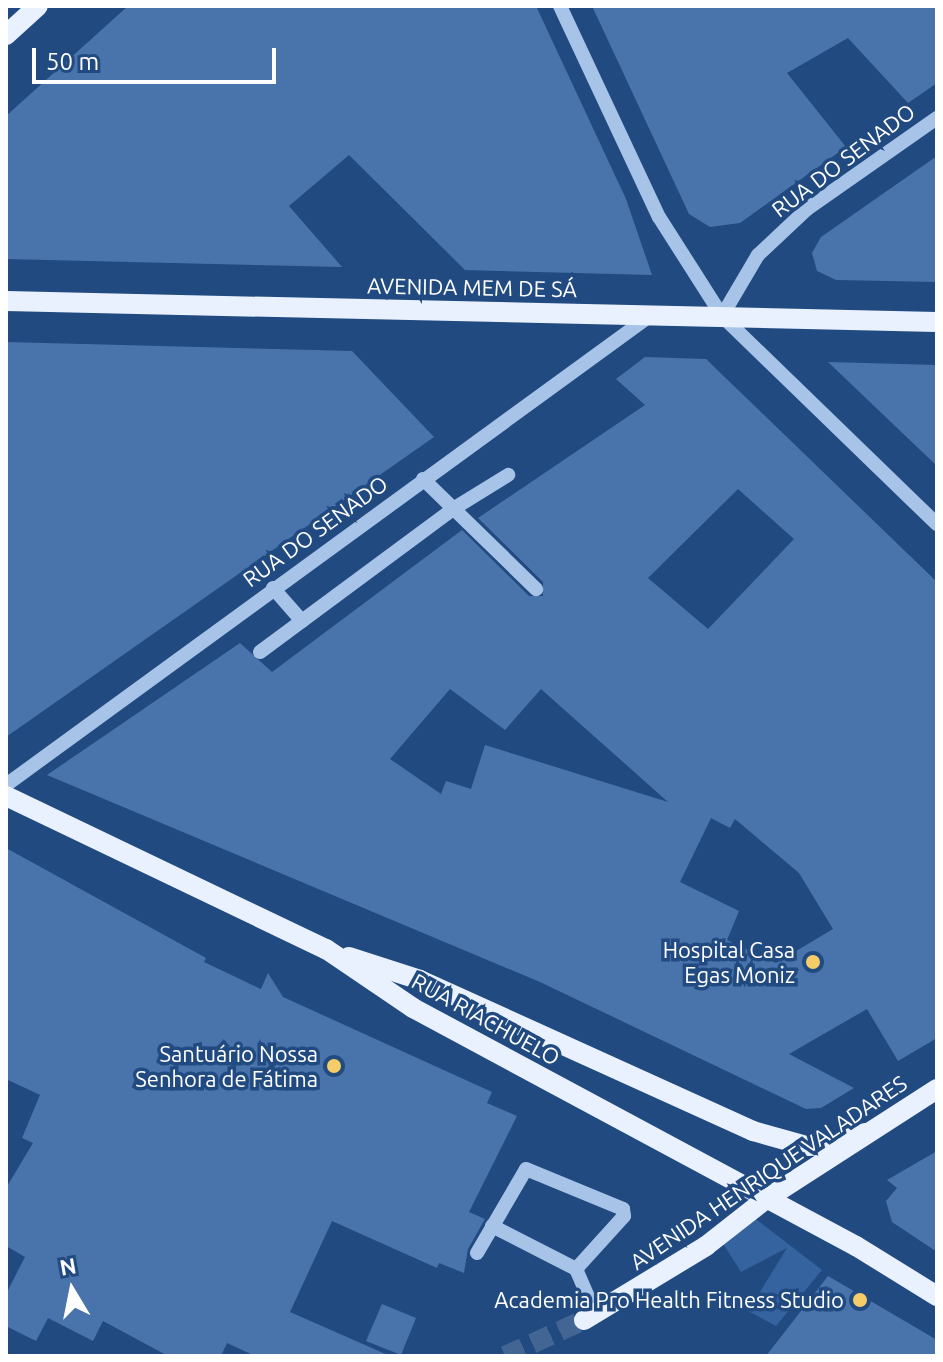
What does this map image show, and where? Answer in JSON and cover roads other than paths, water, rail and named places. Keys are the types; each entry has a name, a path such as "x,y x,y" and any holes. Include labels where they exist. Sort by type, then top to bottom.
{"main road":[{"path":"6,35 38,6"},
{"name":"AVENIDA MEM DE SÁ","path":"6,301 937,322"},
{"name":"RUA RIACHUELO","path":"6,796 326,949 413,1008 766,1199 937,1296"},
{"path":"326,949 420,980 753,1131 806,1146 865,1133"},
{"name":"AVENIDA HENRIQUE VALADARES","path":"589,1316 706,1246 766,1199 937,1089"}],"street":[{"path":"560,6 659,217 722,316 937,524"},
{"name":"RUA DO SENADO","path":"722,316 758,255 807,209 937,118"},
{"name":"RUA DO SENADO","path":"6,785 651,315"},
{"path":"260,652 453,509 508,475"},
{"path":"423,479 536,589"},
{"path":"273,588 302,621"},
{"path":"477,1253 526,1169 623,1209 624,1216 576,1269"},
{"path":"492,1226 576,1269 589,1316"}],"tunnel":[{"path":"505,1356 584,1320"}],"place":[{"name":"Hospital Casa Egas Moniz","path":"813,962"},
{"name":"Santuário Nossa Senhora de Fátima","path":"334,1066"},
{"name":"Academia Pro Health Fitness Studio","path":"860,1300"}]}
